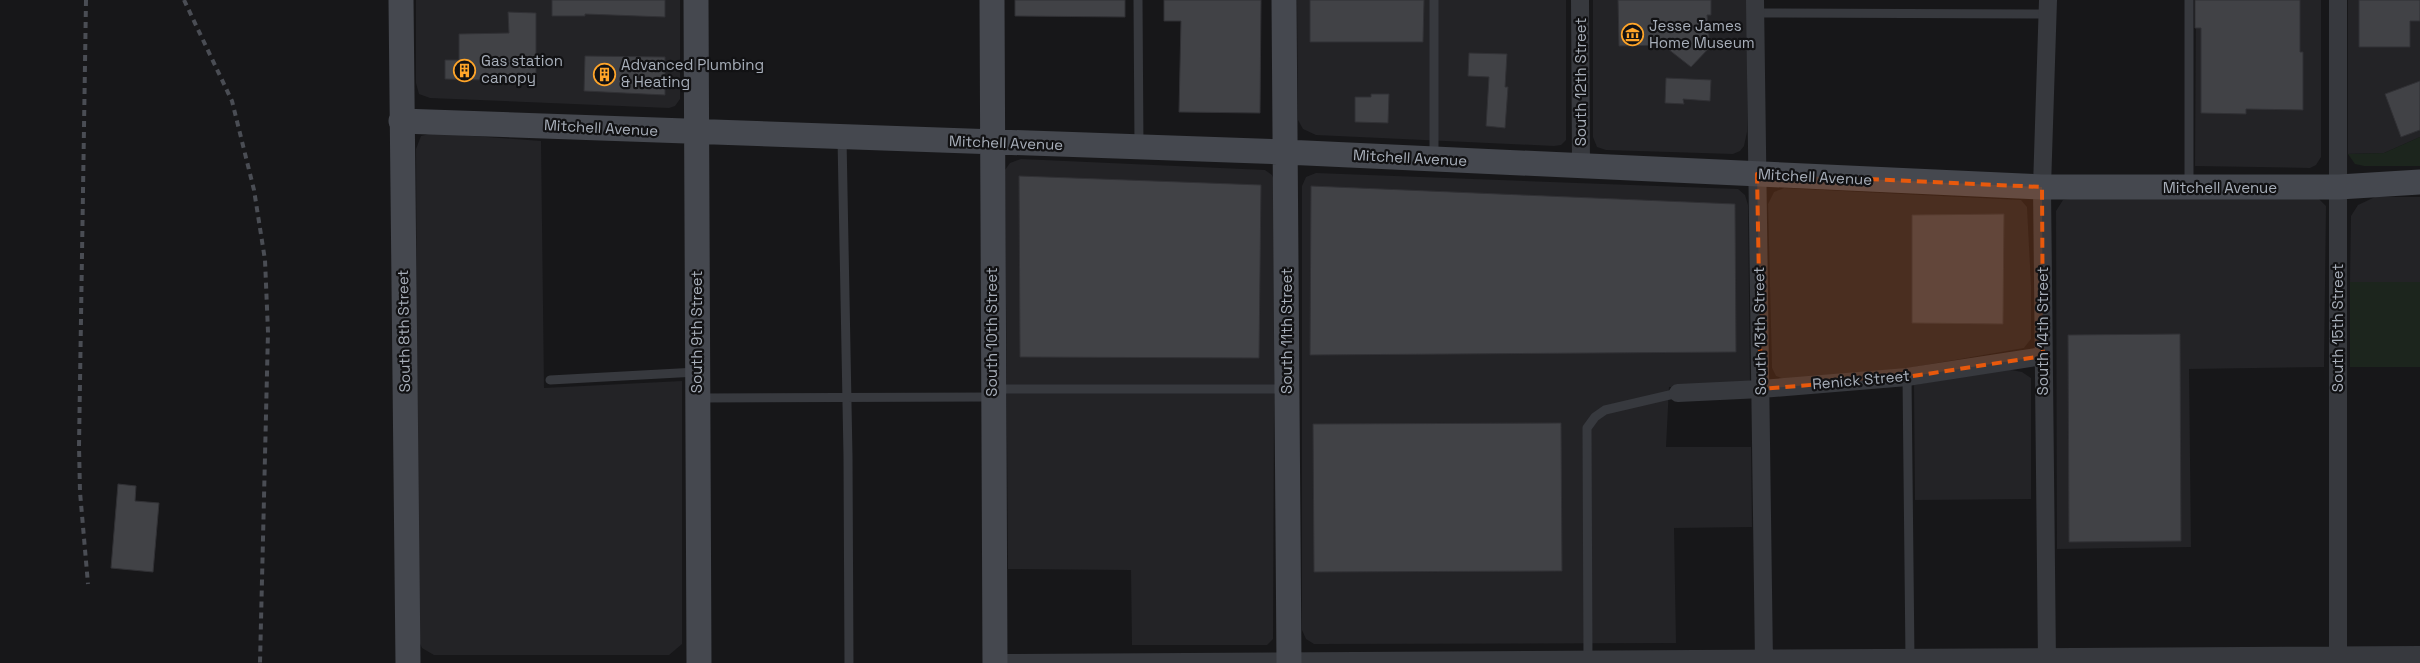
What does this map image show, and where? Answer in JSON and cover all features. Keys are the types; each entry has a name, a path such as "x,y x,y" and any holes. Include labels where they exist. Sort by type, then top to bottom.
{"main road":[{"name":"South 8th Street","path":"401,0 408,663"},
{"name":"South 9th Street","path":"696,0 699,663"},
{"name":"South 10th Street","path":"992,0 995,663"},
{"name":"South 11th Street","path":"1284,0 1289,662"},
{"name":"Mitchell Avenue","path":"401,121 842,138 1285,152 2042,187 2339,187 2420,182"}],"street":[{"name":"South 12th Street","path":"1580,0 1581,165"},
{"name":"South 15th Street","path":"2338,0 2338,655"},
{"name":"South 13th Street","path":"1755,7 1764,661"},
{"name":"South 14th Street","path":"2047,660 2042,187 2048,7"},
{"name":"Renick Street","path":"1678,392 1761,389 1906,377 2043,356"},
{"path":"1001,663 2213,660 2338,655 2420,655"}],"lane":[{"path":"1138,0 1139,147"},
{"path":"1434,0 1434,160"},
{"path":"2189,188 2190,0"},
{"path":"1755,7 2048,7"},
{"path":"842,138 847,397 849,663"},
{"path":"550,380 697,372"},
{"path":"1906,377 1910,660"},
{"path":"698,398 1288,389"},
{"path":"1588,662 1587,428 1595,417 1605,410 1678,392"}],"highlighted area":[{"path":"1757,174 2042,187 2043,356 1907,377 1761,389"}],"shaded area":[{"path":"416,0 680,0 680,99 675,106 669,108 430,98 419,94 416,83"},
{"path":"1297,0 1566,0 1566,140 1561,145 1554,146 1316,135 1303,129 1298,120"},
{"path":"1593,0 1747,0 1747,132 1744,146 1740,151 1733,154 1606,150 1597,147 1593,137"},
{"path":"2196,0 2321,0 2321,157 2316,165 2310,168 2195,166"},
{"path":"2348,0 2420,0 2420,137 2384,153 2348,154"},
{"path":"433,133 541,141 544,388 682,381 682,644 669,655 434,655 422,648 418,639 416,149 421,136"},
{"path":"2420,137 2420,166 2364,166 2355,164 2348,154 2384,153"},
{"path":"1021,159 1265,170 1272,175 1275,183 1273,639 1267,645 1132,645 1131,570 1008,569 1005,170 1010,163"},
{"path":"1316,173 1738,189 1745,195 1748,205 1750,384 1669,387 1666,447 1751,447 1752,527 1674,528 1676,643 1314,644 1306,639 1302,630 1302,186 1306,177"},
{"path":"1784,188 2021,200 2027,207 2031,285 2031,339 2024,348 1903,369 1784,379 1776,376 1772,368 1768,204 1774,192"},
{"path":"2375,197 2420,197 2420,282 2350,282 2351,216 2358,205"},
{"path":"2077,198 2319,199 2326,206 2324,367 2189,369 2191,547 2057,549 2056,211 2063,200"},
{"path":"2350,282 2420,282 2420,367 2350,367"},
{"path":"2006,369 2022,372 2031,378 2031,499 1915,500 1914,385"}],"building":[{"path":"552,0 665,0 665,17 585,14 585,16 552,16"},
{"path":"1015,0 1125,0 1125,17 1015,16"},
{"path":"1164,0 1261,0 1260,113 1179,112 1181,21 1164,21"},
{"path":"1310,0 1424,0 1423,42 1310,42"},
{"path":"1618,0 1711,0 1711,15 1707,15 1710,47 1691,67 1668,49 1668,45 1619,46"},
{"path":"2195,0 2300,0 2300,52 2303,52 2303,110 2246,109 2246,114 2201,113 2201,28 2195,28"},
{"path":"2359,0 2420,0 2420,21 2410,21 2410,47 2359,47"},
{"path":"508,12 536,13 536,75 484,75 484,80 445,79 445,60 459,60 459,34 509,33"},
{"path":"1469,53 1507,54 1505,87 1508,87 1505,128 1486,126 1489,77 1468,76"},
{"path":"585,56 665,57 665,95 584,91"},
{"path":"1666,78 1711,80 1710,101 1683,99 1684,104 1665,103"},
{"path":"2420,81 2420,130 2401,137 2385,94"},
{"path":"1371,94 1389,94 1388,123 1355,122 1355,97 1371,97"},
{"path":"1019,176 1261,185 1259,358 1020,357"},
{"path":"1311,186 1735,204 1736,352 1310,355"},
{"path":"2004,214 2003,324 1912,323 1912,215"},
{"path":"2180,334 2181,541 2069,542 2068,335"},
{"path":"1561,423 1562,571 1314,572 1313,424"},
{"path":"118,484 136,486 135,501 159,503 153,572 111,568"}],"railway":[{"path":"86,0 79,446 80,492 88,584"},
{"path":"184,0 232,101 254,190 265,260 268,332 260,663"}],"place":[{"name":"Jesse James Home Museum","path":"1633,35"},
{"name":"Gas station canopy","path":"465,70"},
{"name":"Advanced Plumbing & Heating","path":"605,74"}]}
